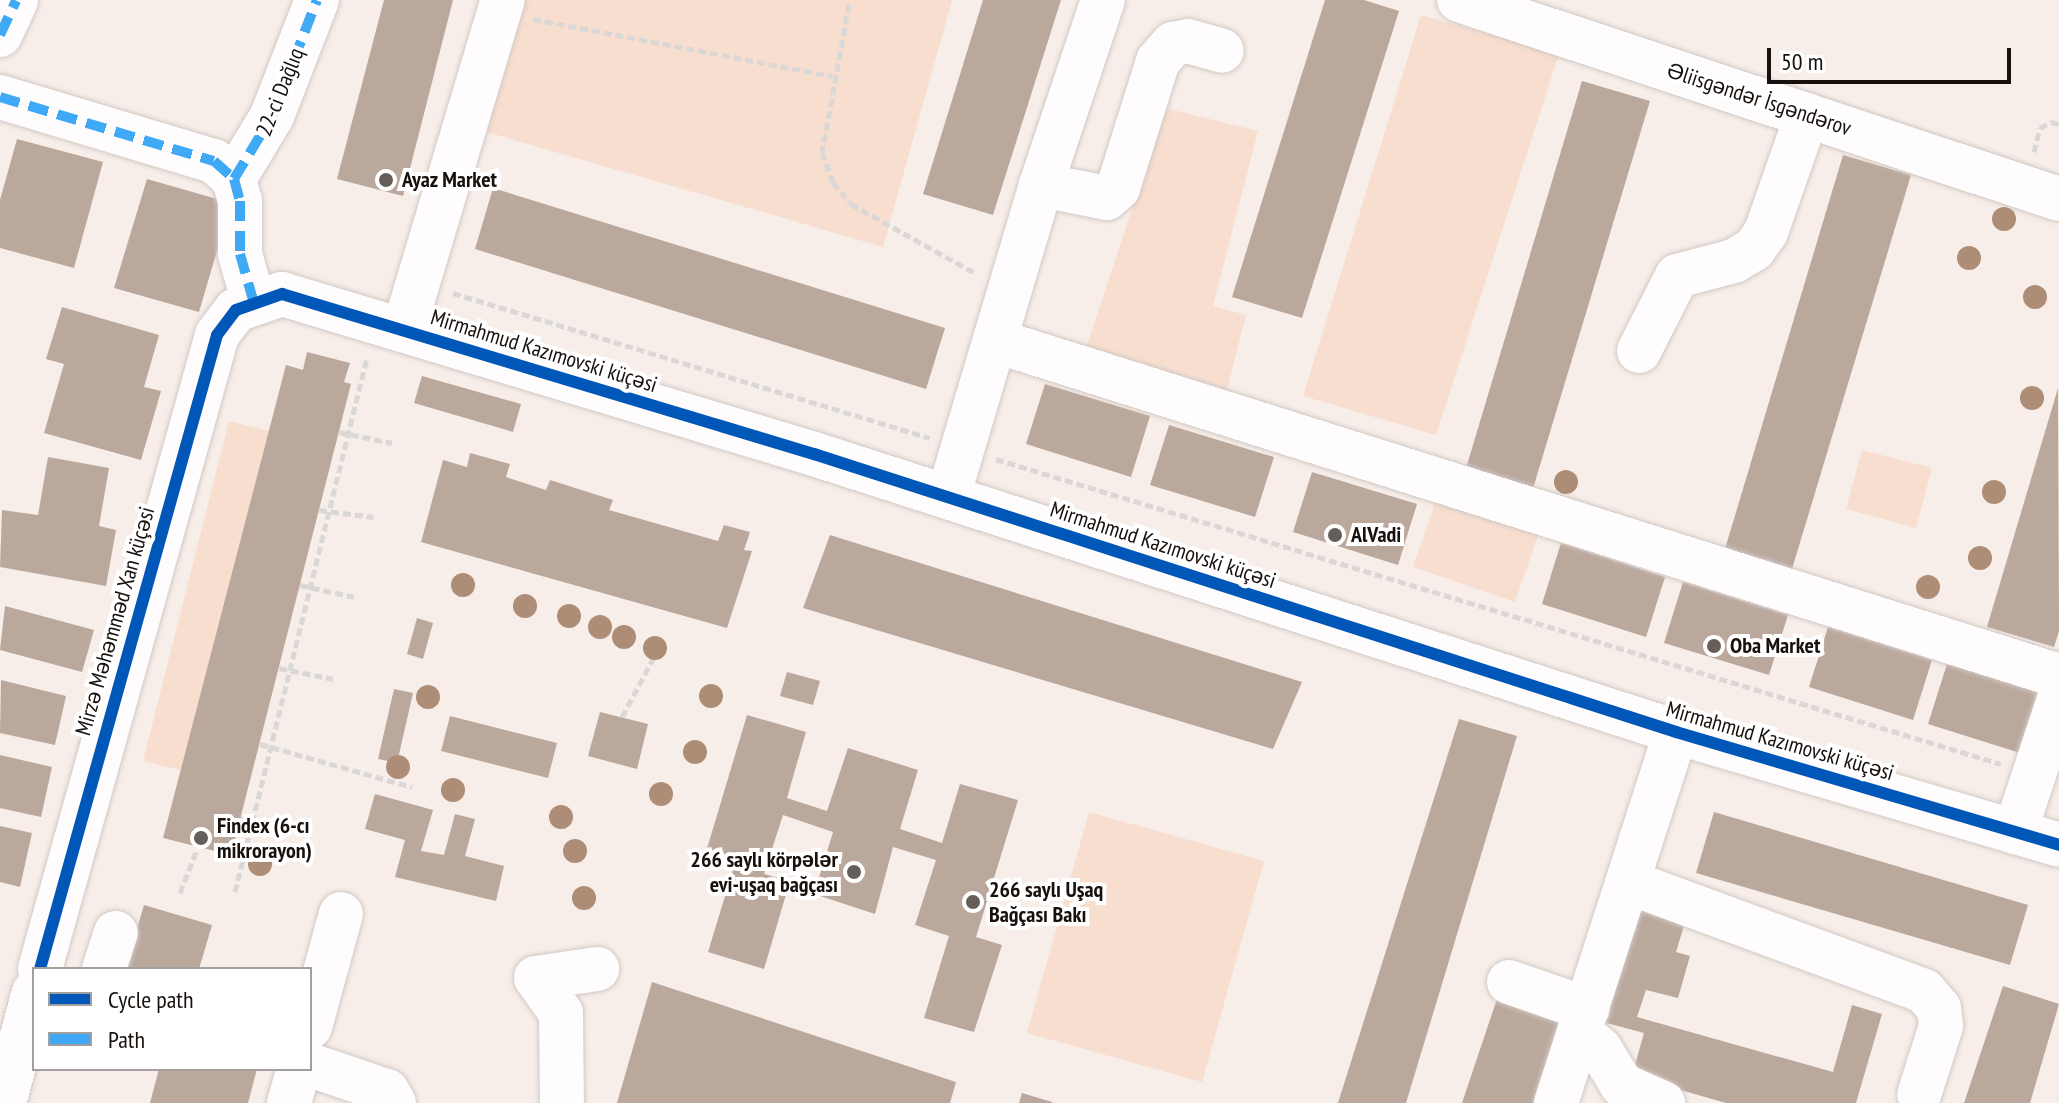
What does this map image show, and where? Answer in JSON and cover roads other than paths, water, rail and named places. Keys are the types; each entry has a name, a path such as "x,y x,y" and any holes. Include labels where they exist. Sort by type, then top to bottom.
{"street":[{"path":"0,35 16,0"},
{"name":"22-ci Dağlıq","path":"234,179 272,116 317,0"},
{"path":"948,497 1041,185 1103,0"},
{"name":"Əliisgəndər İsgəndərov","path":"1459,0 1535,12 1807,115 2059,199"},
{"path":"404,329 516,9"},
{"path":"1041,185 1094,199 1107,198 1118,188 1158,61 1173,44 1188,41 1222,51"},
{"path":"0,97 188,150 214,161 234,179 243,222 242,273 253,300"},
{"path":"1639,351 1677,276 1734,261 1754,249 1766,232 1807,115"},
{"name":"Mirmahmud Kazımovski küçəsi","path":"253,300 282,294 306,297 948,497 1676,732 2059,845"},
{"name":"Mirzə Məhəmməd Xan küçəsi","path":"41,967 217,335 236,310 253,300"},
{"path":"996,341 2059,676"},
{"path":"2015,832 2059,699"},
{"path":"1556,1103 1676,732"},
{"path":"1628,882 1924,991 1939,1008 1941,1026 1919,1095"},
{"path":"312,1020 341,914"},
{"path":"562,1103 561,1013 536,978 597,969"},
{"path":"1509,982 1583,1020 1622,1085 1663,1103"},
{"path":"4,1103 32,999"},
{"path":"312,1066 387,1091 394,1103"},
{"path":"289,1103 298,1071"}],"place":[{"name":"Ayaz Market","path":"386,180"},
{"name":"AlVadi","path":"1335,535"},
{"name":"Oba Market","path":"1714,646"},
{"name":"Findex (6-cı mikrorayon)","path":"201,838"},
{"name":"266 saylı körpələr evi-uşaq bağçası","path":"854,872"},
{"name":"266 saylı Uşaq Bağçası Bakı","path":"973,902"}]}
